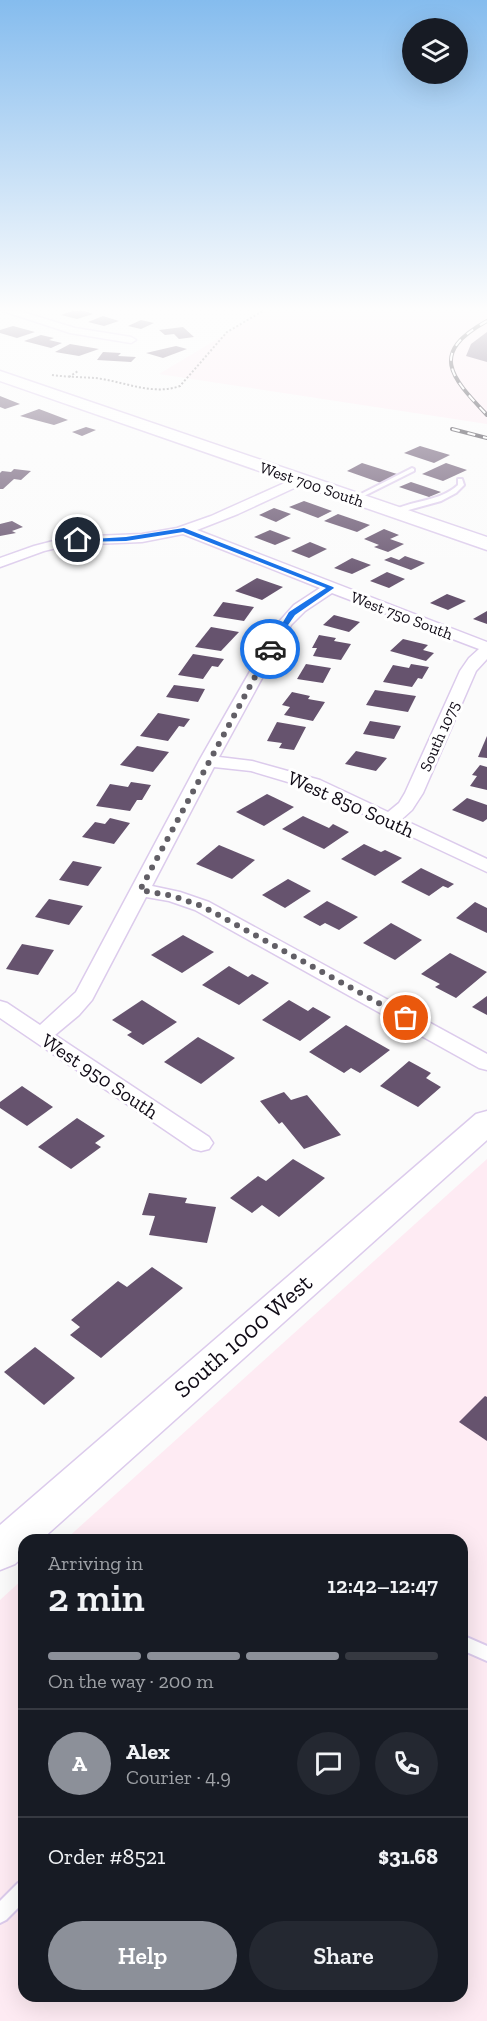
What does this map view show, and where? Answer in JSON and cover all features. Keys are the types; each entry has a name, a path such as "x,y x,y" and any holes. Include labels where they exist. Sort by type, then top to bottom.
{"street":[{"name":"West 700 South","path":"85,405 487,544"},
{"path":"0,563 37,548 78,540 126,539 184,530 300,480"},
{"name":"West 750 South","path":"184,530 487,649"},
{"path":"40,1036 72,1010 85,995 208,761 288,619 305,603 331,588"},
{"name":"South 1075","path":"389,820 406,806 414,793 468,671 487,649"},
{"name":"West 850 South","path":"208,761 280,773 314,784 487,866"},
{"path":"140,890 173,896 202,906 487,1063"},
{"name":"West 950 South","path":"0,1008 201,1143"},
{"name":"South 1000 West","path":"19,1534 487,1122"},
{"name":"South 1000 West","path":"0,1551 18,1535"}],"lane":[{"path":"354,499 412,470"},
{"path":"394,512 442,499 458,488 461,484 460,480"},
{"path":"468,1645 487,1654"},
{"path":"0,1914 18,1895"}],"shaded area":[{"path":"364,405 487,405 487,424"},
{"path":"487,1159 487,2021 0,2021 0,1600 18,1584 18,2002 468,2002 468,1534 72,1534"}],"building":[{"path":"0,405 16,405 5,409"},
{"path":"39,409 68,420 54,425 20,416"},
{"path":"86,427 96,430 82,436 72,432"},
{"path":"420,446 450,455 434,463 404,453"},
{"path":"362,463 397,474 381,483 347,471"},
{"path":"446,463 467,470 443,481 422,474"},
{"path":"14,469 31,471 21,480 14,479 0,489 0,473 2,471 11,472"},
{"path":"411,482 441,492 429,497 399,487"},
{"path":"304,501 332,511 318,518 289,507"},
{"path":"274,508 291,514 276,522 259,515"},
{"path":"338,514 370,525 357,532 324,521"},
{"path":"12,521 23,527 12,531 16,533 0,536 0,524"},
{"path":"384,529 399,535 390,539 404,544 388,552 374,547 379,545 364,539"},
{"path":"270,530 291,538 275,545 254,537"},
{"path":"310,542 327,549 309,558 291,551"},
{"path":"405,556 425,563 411,570 384,560 391,557 399,560"},
{"path":"352,558 371,565 352,574 334,568"},
{"path":"387,572 405,579 389,588 370,581"},
{"path":"257,578 283,587 262,600 235,591"},
{"path":"447,594 466,601 448,610 430,603"},
{"path":"223,602 254,607 244,621 213,616"},
{"path":"487,611 487,624 473,619"},
{"path":"334,615 360,622 349,632 323,625"},
{"path":"211,627 239,632 221,651 195,647"},
{"path":"319,635 351,644 341,660 313,656 317,648 312,648"},
{"path":"403,639 428,645 423,650 434,653 426,661 390,651"},
{"path":"193,654 224,659 218,667 212,666 203,679 178,675"},
{"path":"306,664 331,668 323,683 297,679"},
{"path":"411,664 429,667 422,679 418,678 412,687 383,682 393,665 409,668"},
{"path":"174,685 205,689 198,702 166,697"},
{"path":"375,690 416,696 408,712 366,705"},
{"path":"292,692 310,696 308,699 325,702 313,721 284,715 290,707 282,705"},
{"path":"158,713 190,719 184,727 179,726 168,741 140,736"},
{"path":"370,721 401,726 394,739 363,734"},
{"path":"277,722 306,727 294,750 279,748 282,743 267,741"},
{"path":"487,736 487,758 478,757"},
{"path":"137,746 169,752 153,772 120,765"},
{"path":"356,751 387,758 376,771 345,764"},
{"path":"480,765 487,767 487,790 470,786 477,776 472,775"},
{"path":"131,782 151,785 142,800 137,800 130,811 96,806 110,784 128,787"},
{"path":"267,794 294,807 264,826 236,812"},
{"path":"467,798 487,805 487,819 483,822 452,810"},
{"path":"303,816 329,828 333,824 349,832 324,849 282,829"},
{"path":"110,818 130,823 114,844 82,837 95,822 105,824"},
{"path":"364,844 402,858 375,876 341,859"},
{"path":"219,845 255,860 232,879 196,864"},
{"path":"73,861 102,867 88,886 59,880"},
{"path":"421,868 454,884 448,888 443,886 429,896 401,882"},
{"path":"288,879 311,891 285,908 262,895"},
{"path":"49,899 83,906 69,925 35,917"},
{"path":"327,901 358,917 339,930 325,923 320,926 303,917"},
{"path":"475,902 487,908 487,933 456,918"},
{"path":"391,923 422,940 395,960 363,943"},
{"path":"183,935 214,952 182,973 151,955"},
{"path":"22,944 54,950 38,975 6,969"},
{"path":"450,953 487,972 456,998 435,987 440,984 421,974"},
{"path":"229,966 248,977 252,974 269,983 239,1005 202,985"},
{"path":"487,996 487,1015 472,1007"},
{"path":"142,1000 177,1022 143,1045 127,1035 132,1032 112,1020"},
{"path":"289,1000 308,1011 313,1007 331,1017 300,1041 262,1020"},
{"path":"346,1025 390,1050 360,1073 351,1068 344,1073 309,1052"},
{"path":"198,1037 235,1058 201,1084 164,1062"},
{"path":"409,1061 431,1073 426,1078 441,1087 418,1107 380,1086"},
{"path":"22,1086 53,1107 27,1126 0,1108 0,1102"},
{"path":"284,1092 291,1100 307,1095 341,1135 304,1149 282,1122 279,1124 260,1101"},
{"path":"77,1118 105,1136 95,1143 101,1147 71,1169 38,1147"},
{"path":"293,1159 325,1178 279,1217 262,1205 252,1213 230,1198 258,1176 266,1181"},
{"path":"149,1193 187,1198 185,1203 216,1207 207,1243 149,1235 155,1216 142,1215"},
{"path":"152,1267 183,1288 101,1358 70,1335 80,1327 71,1320 118,1281 127,1287"},
{"path":"35,1347 75,1378 44,1405 4,1372"},
{"path":"485,1396 487,1397 487,1441 459,1422"}],"railway":[{"path":"478,405 487,415"},
{"path":"452,429 487,438"}],"way so far":[{"path":"270,649 140,890 173,896 202,906 406,1018"}],"route":[{"path":"78,540 126,539 184,530 331,588 305,603 292,614 270,649"}]}
